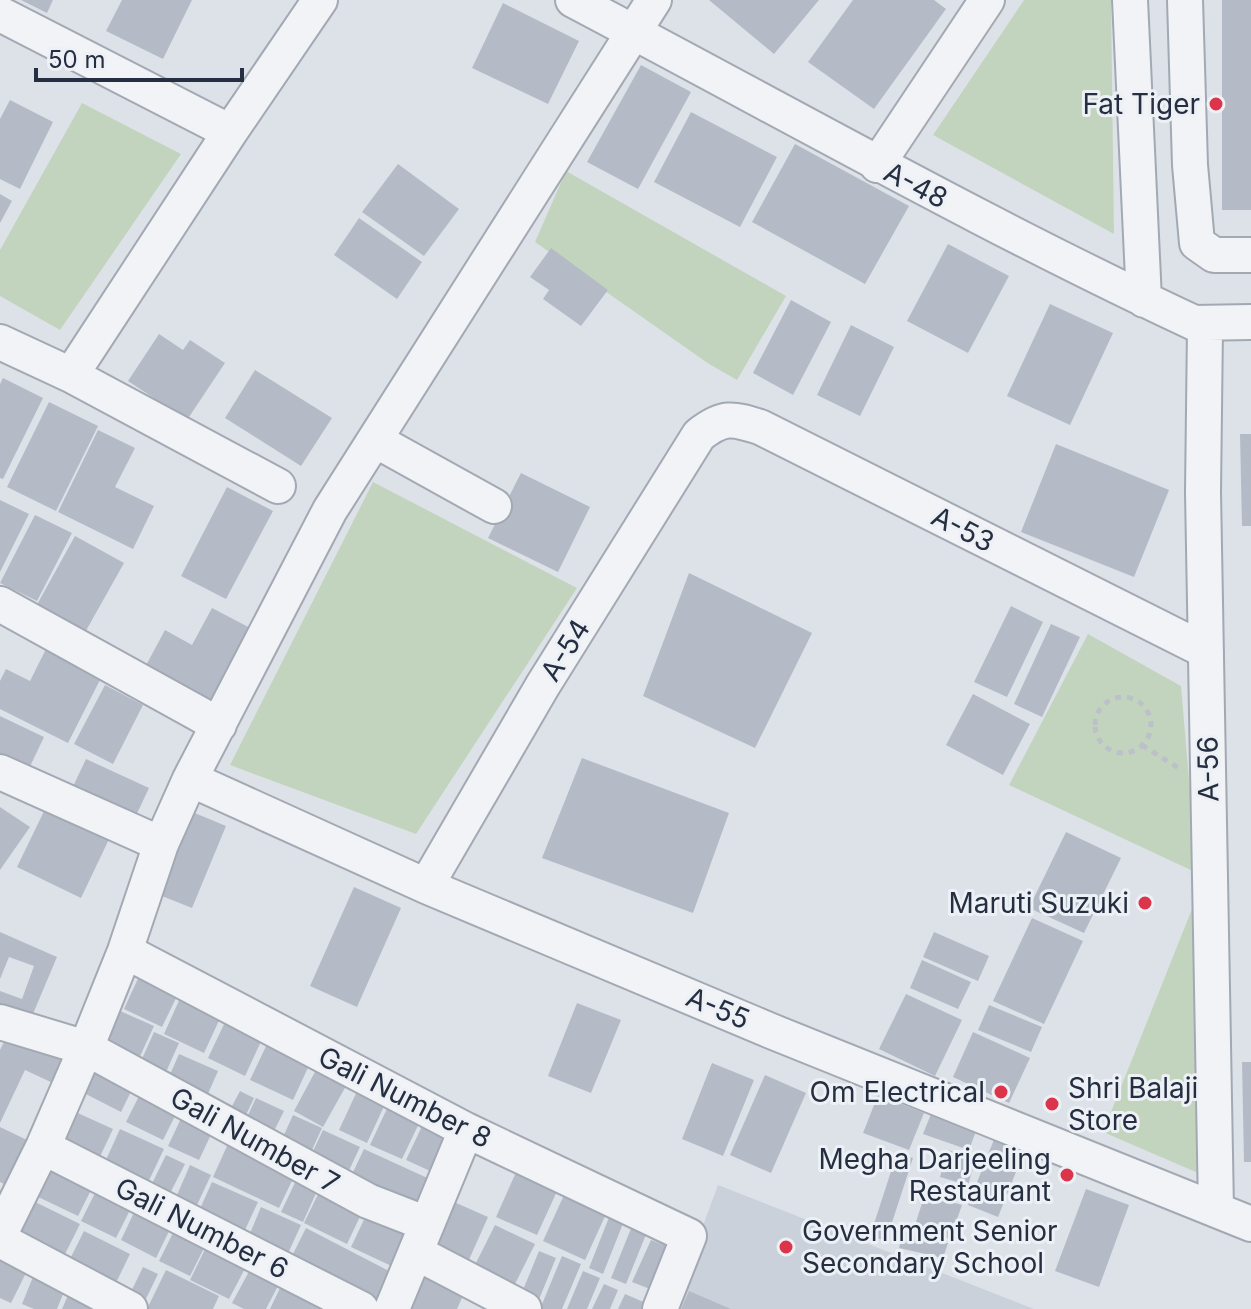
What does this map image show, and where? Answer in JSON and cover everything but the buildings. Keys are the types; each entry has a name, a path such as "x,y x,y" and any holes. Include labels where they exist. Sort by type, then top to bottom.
{"street":[{"path":"71,375 320,0"},
{"name":"A-48","path":"573,0 877,165 1201,332"},
{"path":"130,1309 0,1237 86,1048 125,951 161,844 190,779 330,510 654,0"},
{"path":"877,165 987,0"},
{"path":"1130,0 1144,300"},
{"path":"1185,0 1190,165 1197,243 1214,255 1251,255"},
{"path":"0,14 230,132"},
{"path":"1201,332 1251,322"},
{"path":"1201,332 1251,344"},
{"name":"A-56","path":"1201,332 1216,1209"},
{"path":"0,342 71,375 278,486"},
{"name":"A-53","path":"716,422 736,419 760,427 1206,651"},
{"name":"A-54","path":"426,886 543,685 641,527 699,435 716,422"},
{"path":"375,440 494,506"},
{"path":"0,604 219,725"},
{"path":"0,772 161,844"},
{"name":"A-55","path":"190,779 426,886 771,1031 1251,1224"},
{"name":"Gali Number 8","path":"125,951 466,1130 689,1236 660,1309"},
{"name":"Gali Number 7","path":"0,1022 86,1048 145,1078 221,1124 368,1201 524,1309"},
{"path":"392,1309 466,1130"},
{"name":"Gali Number 6","path":"43,1147 361,1309"}],"path":[{"path":"1121,697 1140,702 1150,718 1151,728 1142,745 1125,753 1115,752 1101,742 1096,735 1095,718 1105,703 1121,697"}],"shaded area":[{"name":"Government Senior Secondary School","path":"718,1185 1034,1309 672,1309"}],"green space":[{"path":"1024,0 1111,0 1114,234 933,135"},
{"path":"82,103 181,154 60,330 0,296 0,250"},
{"path":"566,171 786,296 737,380 709,364 535,242"},
{"path":"373,482 577,588 416,834 230,765"},
{"path":"1088,634 1181,686 1197,873 1009,785"},
{"path":"1192,909 1198,1173 1103,1132"}],"place":[{"name":"Fat Tiger","path":"1216,104"},
{"name":"Maruti Suzuki","path":"1145,903"},
{"name":"Om Electrical","path":"1001,1092"},
{"name":"Shri Balaji Store","path":"1052,1104"},
{"name":"Megha Darjeeling Restaurant","path":"1067,1175"},
{"name":"Government Senior Secondary School","path":"786,1247"}]}
